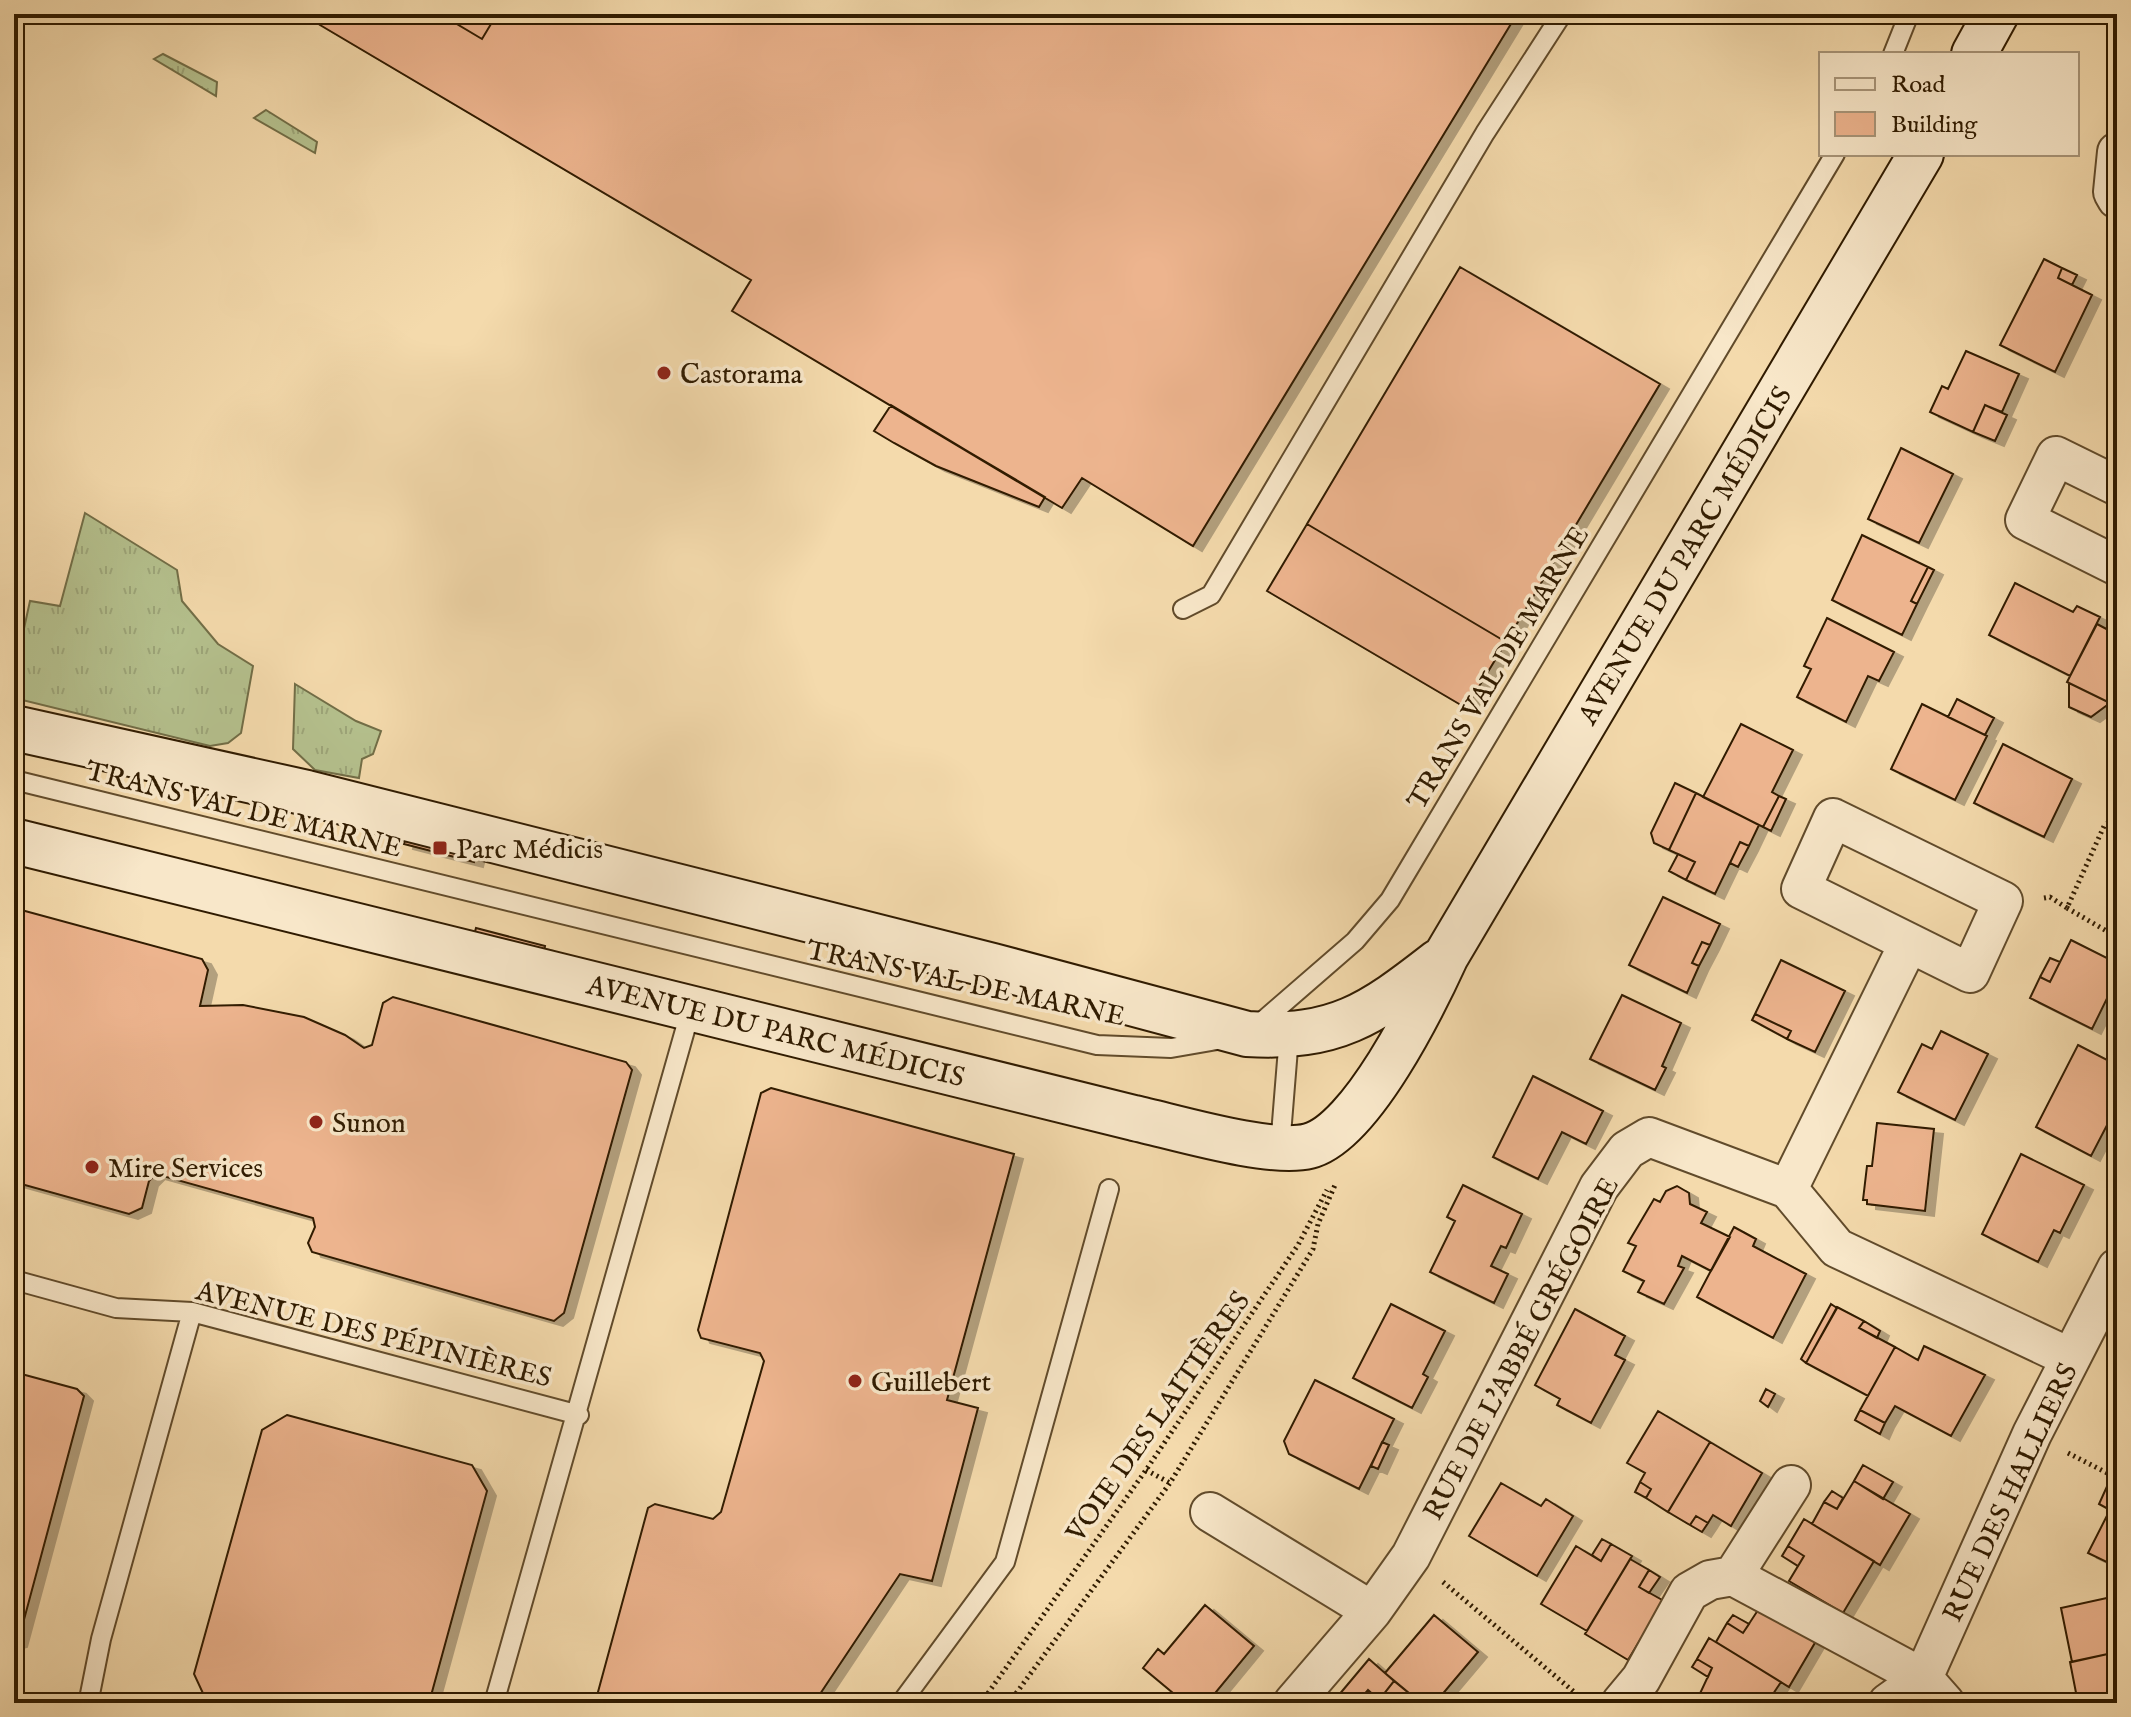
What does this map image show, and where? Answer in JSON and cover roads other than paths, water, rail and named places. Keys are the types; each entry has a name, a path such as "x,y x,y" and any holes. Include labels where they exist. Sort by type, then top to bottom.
{"street":[{"path":"1975,52 1996,14"},
{"path":"2117,152 2113,192 2117,199"},
{"name":"AVENUE DU PARC MÉDICIS","path":"14,841 1134,1118 1280,1147 1308,1146 1329,1154 1421,1010 1446,956 1920,156"},
{"path":"2117,486 2056,456 2025,520 2117,566"},
{"name":"AVENUE DU PARC MÉDICIS","path":"25,729 307,793 1268,1035 1344,1025 1385,1003 1446,956"},
{"path":"1833,818 2003,901 1970,973 1909,943 1801,889 1833,818"},
{"path":"1788,1189 1909,943"},
{"name":"RUE DE L'ABBÉ GRÉGOIRE","path":"1293,1703 1372,1611 1411,1556 1599,1187 1627,1150 1649,1137 1788,1189 1837,1248 2071,1358"},
{"name":"RUE DES HALLIERS","path":"1934,1691 2032,1434 2117,1268"},
{"path":"1733,1576 1791,1485"},
{"path":"1210,1512 1372,1611"},
{"path":"1621,1703 1641,1679 1689,1592 1710,1580 1733,1576 1934,1691"},
{"path":"1888,1703 1934,1691"}],"lane":[{"path":"1183,609 1211,595 1485,133 1562,14"},
{"path":"1894,52 1909,14"},
{"name":"TRANS VAL DE MARNE","path":"14,780 1097,1045 1171,1048 1268,1035 1306,987 1355,941 1390,900 1834,156"},
{"name":"AVENUE DES PÉPINIÈRES","path":"494,1703 579,1415 691,1009"},
{"path":"1268,1035 1280,1147"},
{"path":"901,1703 1005,1562 1109,1189"},
{"name":"AVENUE DES PÉPINIÈRES","path":"14,1280 116,1308 192,1312 579,1415"},
{"path":"94,1703 90,1694 101,1639 192,1312"}],"place":[{"name":"Castorama","path":"664,373"},
{"name":"Parc Médicis","path":"440,848"},
{"name":"Sunon","path":"316,1122"},
{"name":"Mire Services","path":"92,1167"},
{"name":"Guillebert","path":"855,1381"}]}
